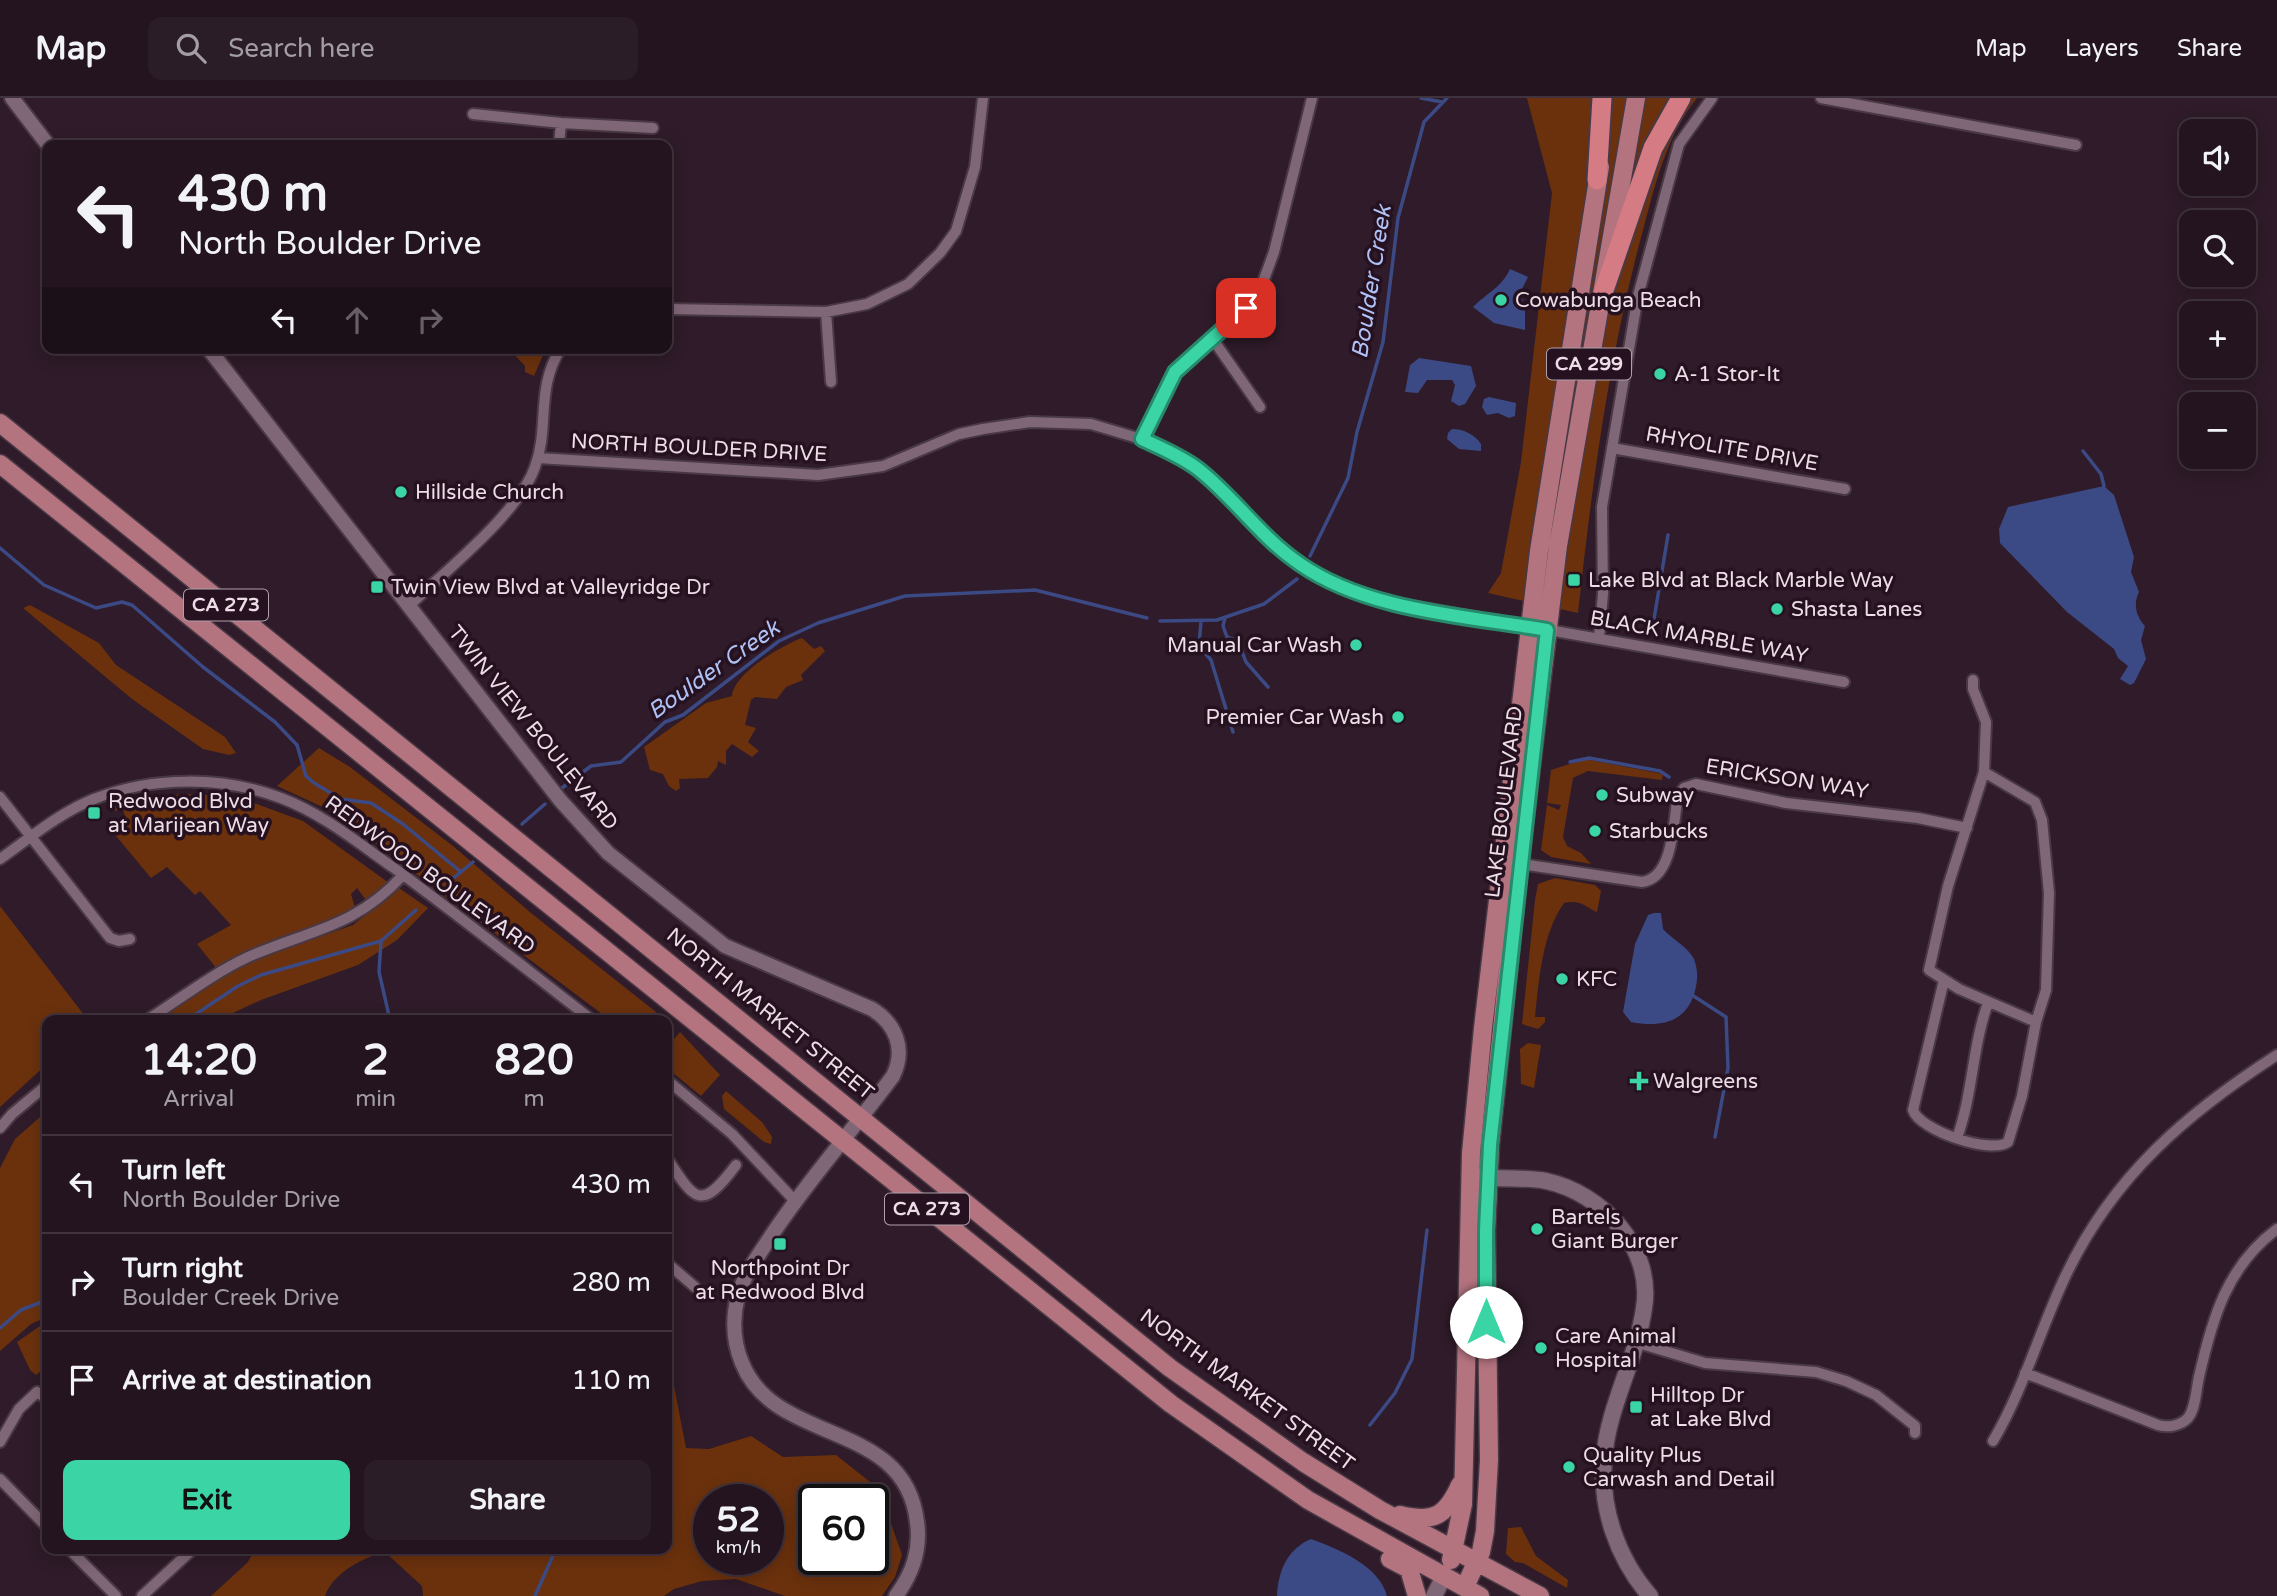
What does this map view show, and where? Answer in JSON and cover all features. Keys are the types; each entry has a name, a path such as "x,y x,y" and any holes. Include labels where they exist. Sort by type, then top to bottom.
{"highway":[{"path":"1597,180 1602,98"},
{"path":"1600,302 1653,148 1681,98"}],"main road":[{"name":"LAKE BOULEVARD","path":"1434,1596 1454,1552 1462,1504 1480,1178 1511,862 1528,627 1611,98"},
{"name":"LAKE BOULEVARD","path":"1511,862 1568,485 1636,98"},
{"name":"NORTH MARKET STREET","path":"0,423 1170,1368 1303,1462 1380,1510 1476,1564 1540,1596"},
{"name":"CA 273","path":"0,464 1171,1404 1308,1500 1444,1576 1468,1593"},
{"name":"LAKE BOULEVARD","path":"1468,1593 1484,1541 1489,1460 1486,1230 1480,1178"},
{"path":"1480,1178 1537,1180 1571,1189 1598,1205 1625,1233 1637,1255 1644,1277 1644,1308 1608,1433 1604,1483 1608,1515 1618,1545 1650,1596"},
{"path":"1380,1510 1421,1520 1438,1515 1447,1509 1463,1478"},
{"path":"1308,1500 1365,1544 1409,1569 1418,1596"}],"street":[{"path":"672,309 826,312 867,304 908,284 950,240 975,167 983,98"},
{"path":"1142,439 1175,372 1212,338 1231,325 1264,282 1312,98"},
{"path":"1599,638 1602,594 1601,520 1638,296 1679,144 1712,98"},
{"path":"1821,98 2076,145"},
{"path":"13,99 44,140"},
{"path":"473,114 561,123 653,128"},
{"path":"559,140 561,123"},
{"path":"826,312 831,382"},
{"path":"1212,338 1260,407"},
{"name":"TWIN VIEW BOULEVARD","path":"213,354 560,800 608,853 725,946 872,1009 887,1020 899,1043 897,1066 795,1201 741,1287 734,1322 737,1352 757,1391 770,1402 872,1450 888,1462 903,1481 915,1507 918,1546 913,1570 896,1596"},
{"path":"409,606 519,496 538,458 544,386 558,354"},
{"name":"NORTH BOULDER DRIVE","path":"538,458 818,475 883,466 959,434 1030,422 1091,424 1142,439 1201,471 1263,536 1317,576 1354,593 1547,630"},
{"name":"RHYOLITE DRIVE","path":"1612,448 1845,489"},
{"name":"BLACK MARBLE WAY","path":"1547,630 1844,682"},
{"path":"1973,680 1973,689 1986,722 1984,772 1948,886 1929,970 1988,1003 2036,1022"},
{"path":"1944,979 1913,1110 1923,1123 1957,1138 1990,1147 2008,1142 2022,1096 2047,973 2049,893 2042,820 2031,797 1984,772"},
{"name":"REDWOOD BOULEVARD","path":"0,859 75,808 107,795 152,785 209,783 255,790 300,806 403,875 585,1015"},
{"name":"ERICKSON WAY","path":"1511,862 1642,882 1652,880 1664,866 1678,796 1684,788 1696,784 1786,803 1917,818 1967,828"},
{"path":"0,797 110,938 119,941 130,939"},
{"path":"155,1015 220,972 249,957 349,919 383,895 403,875"},
{"path":"1957,1138 1966,1108 1979,1028 1988,1003"},
{"path":"1993,1441 2066,1274 2103,1213 2138,1167 2200,1107 2277,1055"},
{"path":"672,1084 740,1142 795,1201"},
{"path":"0,1128 12,1114 42,1089"},
{"path":"672,1166 687,1189 701,1196 707,1196 719,1188 736,1166"},
{"path":"2025,1373 2158,1425 2165,1427 2179,1424 2193,1409 2207,1339 2222,1294 2250,1254 2277,1229"},
{"path":"672,1267 695,1287"},
{"path":"1635,1342 1705,1363 1816,1372 1846,1381 1876,1395 1915,1426 1915,1433"},
{"path":"0,1442 19,1409 37,1392 42,1396"},
{"path":"0,1479 42,1522"},
{"path":"74,1554 116,1596"},
{"path":"142,1596 188,1554"}],"shaded area":[{"path":"1527,98 1697,98 1677,128 1663,161 1620,324 1589,516 1578,613 1488,593 1501,573 1521,462 1552,193"},
{"path":"514,354 543,354 534,376 525,372 525,366"},
{"path":"30,605 99,643 116,665 225,737 236,753 229,755 203,749 132,699 23,608"},
{"path":"802,638 814,649 821,646 825,651 801,675 803,680 786,687 777,699 755,697 751,700 745,725 756,728 748,742 759,751 752,757 732,744 726,751 726,765 718,761 717,767 708,778 679,779 680,788 676,791 669,786 663,774 650,770 644,747 706,703 732,696 735,687 749,670 782,647"},
{"path":"319,748 350,767 453,846 531,913 656,1012 656,1015 603,1015 359,831 329,810 277,786"},
{"path":"1585,759 1663,774 1662,780 1588,771 1573,778 1563,837 1567,846 1581,853 1591,864 1551,857 1541,850 1547,805 1559,810 1561,805 1547,803 1551,770"},
{"path":"199,794 246,800 303,821 389,883 366,900 357,888 351,894 355,908 352,911 217,969 197,944 231,925 200,891 195,895 167,867 151,878 112,831 127,821 123,810 115,811 114,806 168,795"},
{"path":"1555,878 1595,885 1601,891 1597,912 1579,903 1570,902 1564,903 1557,915 1546,943 1540,973 1535,1017 1545,1017 1545,1022 1538,1029 1522,1024 1535,900 1538,884"},
{"path":"399,888 428,908 397,940 358,965 261,1000 229,1015 166,1015 224,975 249,962 353,925"},
{"path":"0,906 84,1015 42,1015 42,1069 0,1107"},
{"path":"680,1032 720,1075 701,1096 672,1072 672,1038 674,1039"},
{"path":"1528,1043 1541,1045 1534,1088 1521,1084 1520,1049"},
{"path":"726,1091 762,1122 772,1137 771,1144 764,1142 724,1109 722,1096"},
{"path":"42,1115 42,1319 31,1324 0,1351 0,1168 15,1139"},
{"path":"42,1324 42,1370 36,1375 30,1370 17,1342"},
{"path":"672,1376 686,1448 709,1449 751,1436 783,1457 836,1455 873,1484 798,1484 798,1575 889,1575 889,1518 902,1555 895,1577 882,1596 785,1596 736,1579 702,1581 674,1589 664,1596 423,1596 422,1586 387,1554 672,1554"},
{"path":"1521,1527 1536,1556 1568,1580 1567,1588 1523,1563 1515,1562 1506,1554 1508,1528"},
{"path":"253,1554 382,1554 369,1557 350,1567 335,1580 325,1596 211,1596 247,1563"}],"water":[{"name":"Cowabunga Beach","path":"1510,269 1528,277 1520,293 1525,307 1525,330 1494,323 1473,307 1498,285"},
{"path":"1419,358 1471,366 1476,386 1465,404 1459,406 1451,401 1455,385 1452,380 1427,380 1418,393 1405,392 1410,365"},
{"path":"1489,397 1516,403 1515,416 1509,418 1498,413 1487,415 1482,407 1484,399"},
{"path":"1452,429 1472,435 1481,444 1481,451 1459,449 1447,439"},
{"path":"2104,486 2114,495 2134,557 2131,572 2139,592 2136,610 2145,626 2141,640 2146,659 2134,683 2130,685 2120,679 2128,666 2118,658 2114,649 2067,612 2000,543 1999,529 2008,507"},
{"path":"1661,913 1663,929 1694,959 1697,979 1691,1001 1679,1016 1662,1023 1642,1024 1631,1022 1623,1012 1635,944 1648,915"},
{"path":"1311,1539 1345,1553 1367,1567 1383,1585 1387,1596 1277,1596 1279,1578 1285,1562 1296,1549"}],"waterway":[{"path":"1421,98 1442,102"},
{"name":"Boulder Creek","path":"1310,556 1348,478 1357,432 1383,342 1398,218 1424,122 1447,98"},
{"path":"2083,451 2101,474 2104,486"},
{"path":"1652,631 1668,535"},
{"path":"0,548 44,585 96,608 122,602 132,605 203,667 275,722 297,745 306,776 314,783 341,799 371,803 403,824 461,872"},
{"name":"Boulder Creek","path":"1160,621 1217,620 1264,604 1297,579"},
{"name":"Boulder Creek","path":"562,788 591,766 621,762 665,722 683,715 779,641 818,623 905,596 1035,590 1147,618"},
{"path":"1225,618 1223,626 1227,637 1238,641 1246,662 1268,687"},
{"path":"1201,621 1199,646 1211,660 1233,732"},
{"path":"1570,762 1589,758 1660,771 1669,777"},
{"name":"Boulder Creek","path":"522,824 545,804"},
{"name":"Boulder Creek","path":"451,880 473,862"},
{"name":"Boulder Creek","path":"194,1015 238,986 261,975 381,941 416,910"},
{"path":"381,941 379,972 389,1015"},
{"path":"1692,995 1726,1017 1728,1068 1715,1137"},
{"path":"1370,1425 1395,1393 1412,1359 1427,1230"},
{"name":"Boulder Creek","path":"0,1328 21,1310 42,1302"},
{"path":"535,1596 554,1554"}],"place":[{"name":"Cowabunga Beach","path":"1501,300"},
{"name":"A-1 Stor-It","path":"1660,374"},
{"name":"Hillside Church","path":"401,492"},
{"name":"Lake Blvd at Black Marble Way","path":"1574,580"},
{"name":"Twin View Blvd at Valleyridge Dr","path":"377,587"},
{"name":"Shasta Lanes","path":"1777,609"},
{"name":"Manual Car Wash","path":"1356,645"},
{"name":"Premier Car Wash","path":"1398,717"},
{"name":"Subway","path":"1602,795"},
{"name":"Redwood Blvd at Marijean Way","path":"94,813"},
{"name":"Starbucks","path":"1595,831"},
{"name":"KFC","path":"1562,979"},
{"name":"Walgreens","path":"1639,1081"},
{"name":"Bartels Giant Burger","path":"1537,1229"},
{"name":"Northpoint Dr at Redwood Blvd","path":"780,1244"},
{"name":"Care Animal Hospital","path":"1541,1348"},
{"name":"Hilltop Dr at Lake Blvd","path":"1636,1407"},
{"name":"Quality Plus Carwash and Detail","path":"1569,1467"}],"route":[{"path":"1246,308 1231,325 1190,356 1175,372 1142,439 1192,464 1225,494 1263,536 1301,566 1340,587 1395,603 1547,630 1490,1145 1486,1322"}]}
